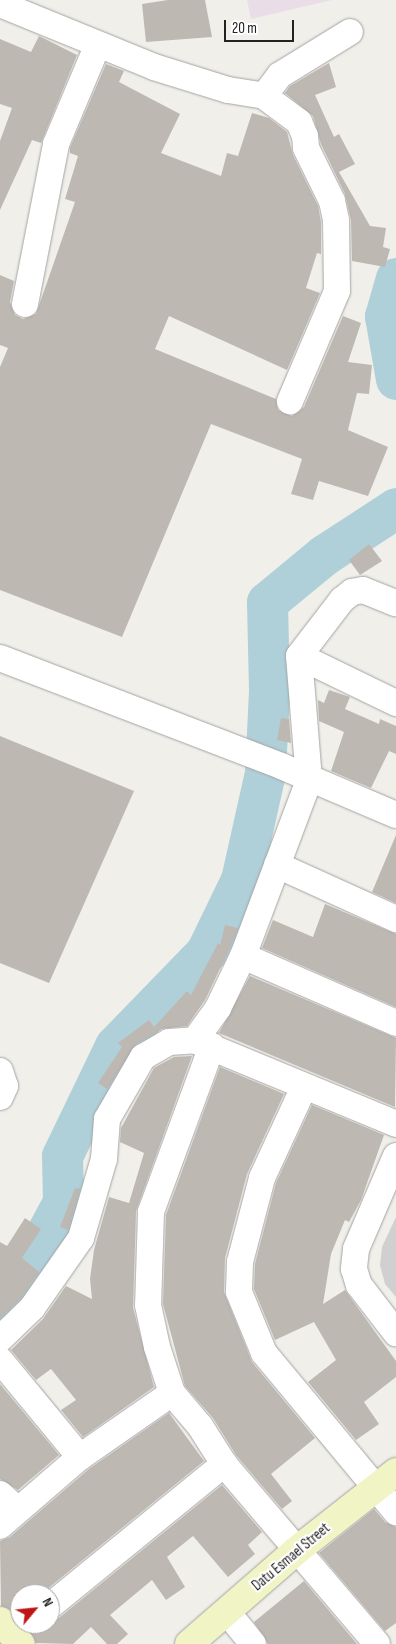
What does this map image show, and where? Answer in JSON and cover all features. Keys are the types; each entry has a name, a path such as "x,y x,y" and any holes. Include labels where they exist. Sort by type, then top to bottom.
{"street":[{"path":"0,4 98,44 200,81 264,96 299,122 305,136 306,148 332,201 336,220 337,291 290,400"},
{"path":"264,96 280,75 350,32"},
{"path":"26,304 56,144 98,44"},
{"path":"377,1644 224,1464 200,1426 172,1393 148,1305 147,1255 151,1212 204,1043 218,1008 243,956 309,780 299,656 342,600 352,592 364,590 396,603"},
{"path":"299,656 396,703"},
{"path":"0,658 281,766 309,780 396,815"},
{"path":"277,865 396,919"},
{"path":"243,956 396,1023"},
{"path":"0,1339 32,1308 81,1238 104,1159 107,1119 143,1057 170,1042 204,1043 304,1087 396,1124"},
{"path":"0,1071 5,1086 0,1097"},
{"path":"304,1087 262,1178 240,1262 239,1292 264,1353 386,1480 396,1512"},
{"path":"396,1156 388,1198 356,1249 354,1269 359,1285 396,1333"},
{"path":"0,1360 80,1457"},
{"path":"6,1510 172,1393"},
{"path":"60,1598 224,1464"},
{"name":"Datu Esmael Street","path":"189,1644 297,1550 386,1480"},
{"path":"227,1612 253,1644"}],"shaded area":[{"path":"247,0 332,0 251,19"},
{"path":"396,1217 396,1297 385,1284 380,1265 382,1247"}],"building":[{"path":"168,0 205,0 212,37 146,42 142,4"},
{"path":"39,36 77,55 41,143 32,140 0,210 0,141 12,108 0,104 0,39 31,52"},
{"path":"329,63 336,87 315,95 334,137 339,134 355,164 339,172 370,226 386,228 383,247 390,249 385,267 352,261 351,220 345,194 321,144 313,116 285,93 290,86"},
{"path":"106,64 124,71 119,82 180,114 161,153 221,176 227,153 238,156 252,113 269,118 287,132 293,155 318,206 321,222 321,254 317,253 306,288 320,293 287,370 169,316 155,349 276,399 278,410 292,416 304,407 343,316 361,323 348,362 372,365 369,394 357,393 348,430 388,447 368,496 319,481 313,500 291,494 302,459 211,424 122,637 0,590 0,367 8,348 0,345 0,275 14,281 10,302 15,315 23,319 36,314 75,202 65,199 78,156 70,153 70,148"},
{"path":"369,544 382,561 360,575 349,560"},
{"path":"329,690 350,697 345,709 379,724 380,719 396,726 396,754 389,751 371,788 331,771 344,732 319,721 318,700 324,703"},
{"path":"281,718 289,719 291,743 277,740"},
{"path":"0,736 134,791 49,983 0,963"},
{"path":"396,835 396,903 372,892"},
{"path":"325,904 396,934 396,1007 262,948 273,920 313,937"},
{"path":"225,925 238,928 205,1000 187,1026 162,1029 136,1044 107,1089 98,1083 122,1047 118,1043 149,1020 154,1027 187,991 191,995 218,943 220,945"},
{"path":"250,976 396,1038 395,1107 219,1033"},
{"path":"192,1056 136,1211 133,1308 154,1387 83,1437 61,1410 76,1400 51,1369 36,1380 11,1350 43,1319 66,1286 92,1299 90,1279 94,1250 109,1197 129,1203 144,1153 120,1142 121,1128 154,1068 174,1057"},
{"path":"220,1067 284,1094 247,1174 225,1258 224,1292 252,1362 315,1438 271,1474 292,1501 282,1509 236,1455 213,1418 185,1386 163,1304 166,1215"},
{"path":"312,1105 384,1135 361,1200 349,1222 345,1220 331,1254 323,1304 345,1290 396,1361 396,1377 364,1402 379,1424 356,1440 308,1382 336,1360 314,1322 275,1340 254,1289 255,1264 276,1183"},
{"path":"75,1188 80,1189 68,1230 60,1227"},
{"path":"25,1218 41,1229 22,1258 39,1272 21,1298 0,1318 0,1242 7,1246"},
{"path":"0,1384 59,1455 18,1490 0,1479"},
{"path":"169,1413 204,1461 53,1584 10,1584 10,1610 1,1606 0,1541 10,1537 89,1469"},
{"path":"222,1485 262,1532 248,1545 255,1554 228,1577 193,1536 167,1557 185,1587 166,1600 152,1580 110,1615 128,1634 117,1644 107,1644 91,1627 73,1644 36,1643 30,1634 60,1634 60,1617"},
{"path":"374,1509 385,1522 396,1527 396,1623 385,1631 319,1553"},
{"path":"304,1581 357,1644 268,1644 254,1622"}],"waterway":[{"path":"396,278 385,316 396,379"},
{"path":"0,1299 21,1280 63,1202 62,1156 115,1046 206,952 241,880 265,773 269,690 267,602 324,555 396,508"}]}
